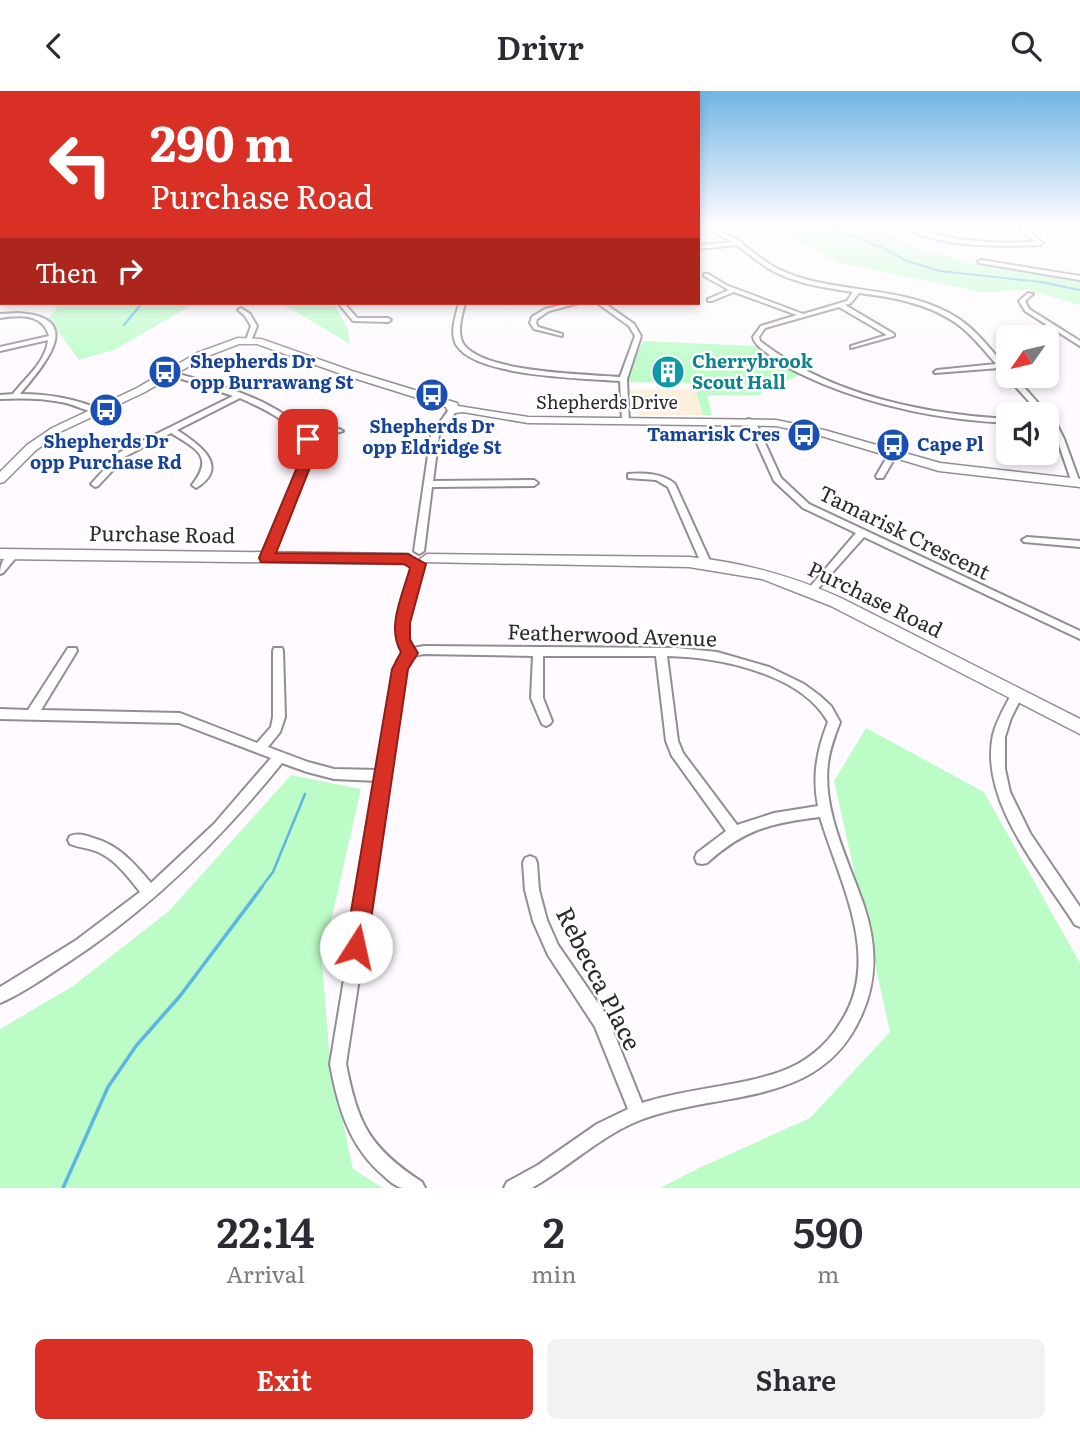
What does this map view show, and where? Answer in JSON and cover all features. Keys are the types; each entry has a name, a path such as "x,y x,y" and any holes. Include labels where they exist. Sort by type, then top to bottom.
{"main road":[{"path":"0,479 42,439 134,394 213,349 232,342 249,340"},
{"name":"Shepherds Drive","path":"249,340 456,408 528,420 751,421 796,426 952,470 1078,483"},
{"name":"Purchase Road","path":"7,554 706,563 760,573 812,590 1080,727"}],"street":[{"path":"708,276 734,290 801,315"},
{"path":"791,276 811,283 912,302 949,316 963,326 996,362"},
{"path":"710,300 734,290"},
{"path":"857,291 849,302 763,327 756,337 757,342 798,371 829,385 932,414 960,419 996,420"},
{"path":"1030,294 1022,301 1027,310 1080,344"},
{"path":"343,305 355,320 388,320"},
{"path":"463,305 457,337 463,350 472,356 518,369 622,379"},
{"path":"560,335 536,328 534,318 547,310 568,305"},
{"path":"603,305 626,320 637,331 638,336 622,379 626,421"},
{"path":"840,305 892,335 853,347"},
{"path":"241,310 254,325 249,340"},
{"path":"0,316 26,314 40,317 50,331 52,344 45,358 15,396"},
{"path":"0,349 51,337"},
{"path":"937,372 996,366"},
{"path":"169,373 204,382 288,418 308,439"},
{"path":"95,484 123,454 238,396"},
{"path":"0,397 56,398 79,402 96,411"},
{"path":"416,1188 390,1172 362,1144 343,1099 338,1064 400,669 402,661 410,653 402,641 403,623 418,558 435,435 456,408"},
{"name":"Tamarisk Crescent","path":"751,421 769,465 788,493 806,506 1080,635"},
{"path":"173,431 197,447 205,456 209,466 206,475 196,485"},
{"path":"308,439 339,431"},
{"path":"1059,433 1067,465 1078,483"},
{"path":"267,558 305,465 308,439"},
{"path":"880,476 893,454"},
{"path":"631,476 657,477 672,486 706,563"},
{"path":"428,484 534,484"},
{"path":"812,590 861,534"},
{"path":"1027,540 1080,544"},
{"path":"0,571 7,554"},
{"name":"Featherwood Avenue","path":"410,653 424,650 662,653 715,656 772,673 821,703 834,722 824,743 820,764 825,811"},
{"path":"32,713 72,651"},
{"path":"261,747 276,729 279,717 278,651"},
{"path":"538,651 537,698 546,721"},
{"path":"662,653 672,741 678,756 734,831"},
{"path":"1017,694 998,742 999,777 1015,819 1080,919"},
{"path":"0,714 180,718 334,774 385,776"},
{"path":"0,995 67,955 117,920 190,860 242,805 280,756"},
{"path":"513,1188 528,1182 609,1125 638,1113 766,1085 794,1075 816,1063 847,1030 858,1010 867,955 863,925 825,811 775,817 734,831 702,858"},
{"path":"75,840 97,843 114,853 150,893"},
{"name":"Rebecca Place","path":"530,863 532,890 540,921 553,950 601,1022 638,1113"}],"shaded area":[{"path":"696,389 703,415 639,415 634,412 630,390"}],"green space":[{"path":"904,276 1053,276 1080,280 1080,305 1029,290 982,292"},
{"path":"57,305 192,305 116,349 79,360 48,318"},
{"path":"284,305 335,305 348,329 350,344"},
{"path":"643,341 756,346 800,375 776,386 769,385 760,395 707,395 712,415 703,415 694,383 627,382 630,368"},
{"path":"866,728 984,792 1080,963 1080,1188 660,1188 810,1118 890,1032 834,781"},
{"path":"291,775 361,789 322,961 330,1062 353,1169 383,1188 0,1188 0,1029 73,986 169,911"}],"waterway":[{"path":"988,276 1041,282 1080,290"},
{"path":"124,325 140,305"},
{"path":"260,889 273,872 305,794"},
{"path":"63,1188 108,1087 136,1046 180,996 262,887"}],"place":[{"name":"Shepherds Dr opp Burrawang St","path":"165,372"},
{"name":"Cherrybrook Scout Hall","path":"668,372"},
{"name":"Shepherds Dr opp Eldridge St","path":"432,395"},
{"name":"Shepherds Dr opp Purchase Rd","path":"106,410"},
{"name":"Tamarisk Cres","path":"804,435"},
{"name":"Cape Pl","path":"893,445"}],"route":[{"path":"308,439 305,465 267,558 408,559 412,564 418,564 403,623 402,641 410,653 402,661 400,669 379,818 356,947"}]}
